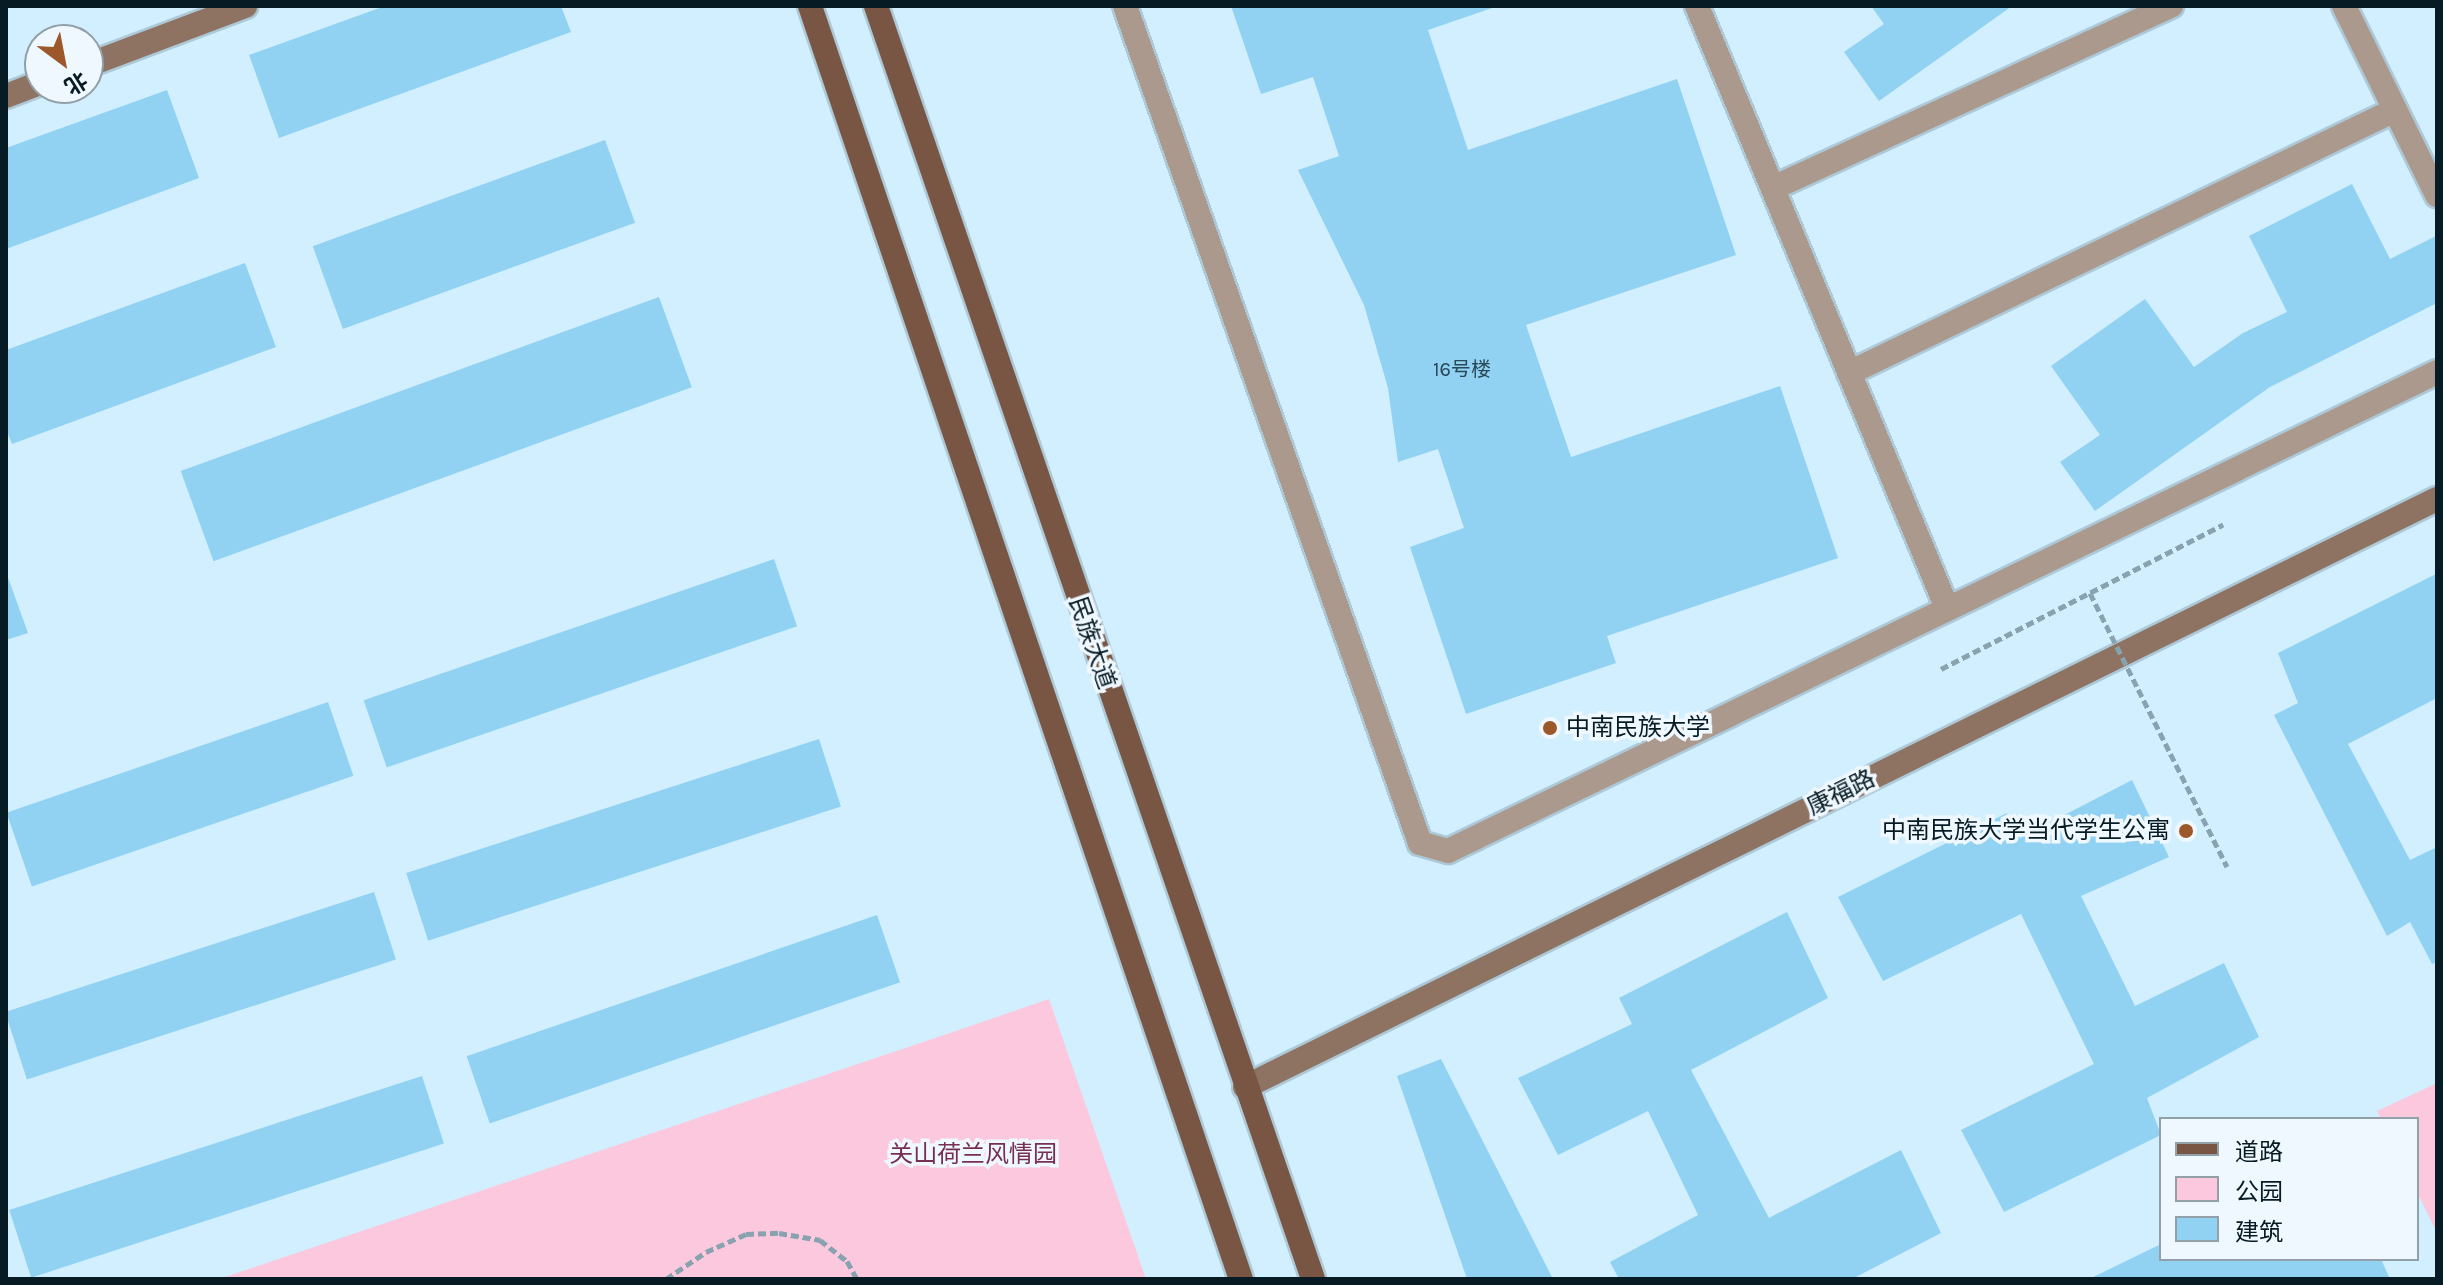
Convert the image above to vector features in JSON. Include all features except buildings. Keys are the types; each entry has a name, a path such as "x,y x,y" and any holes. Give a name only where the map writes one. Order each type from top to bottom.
{"main road":[{"path":"810,6 1241,1279"},
{"name":"民族大道","path":"876,6 1313,1279"}],"street":[{"path":"104,59 245,6"},
{"path":"1125,6 1420,843 1448,851 2437,372"},
{"path":"1697,6 1947,608"},
{"path":"1773,188 2171,6"},
{"path":"2344,6 2437,195"},
{"path":"1849,373 2395,110"},
{"name":"康福路","path":"1245,1087 2437,499"}],"path":[{"path":"1941,669 2223,525"},
{"path":"2090,593 2227,867"},
{"path":"666,1279 706,1252 746,1234 779,1233 820,1240 847,1261 857,1279"}],"green space":[{"name":"关山荷兰风情园","path":"1049,999 1146,1279 219,1279 947,1034"},
{"path":"2437,1083 2437,1233 2419,1196 2419,1117 2380,1117 2377,1111"}],"place":[{"name":"中南民族大学","path":"1550,728"},
{"name":"中南民族大学当代学生公寓","path":"2186,831"}]}
